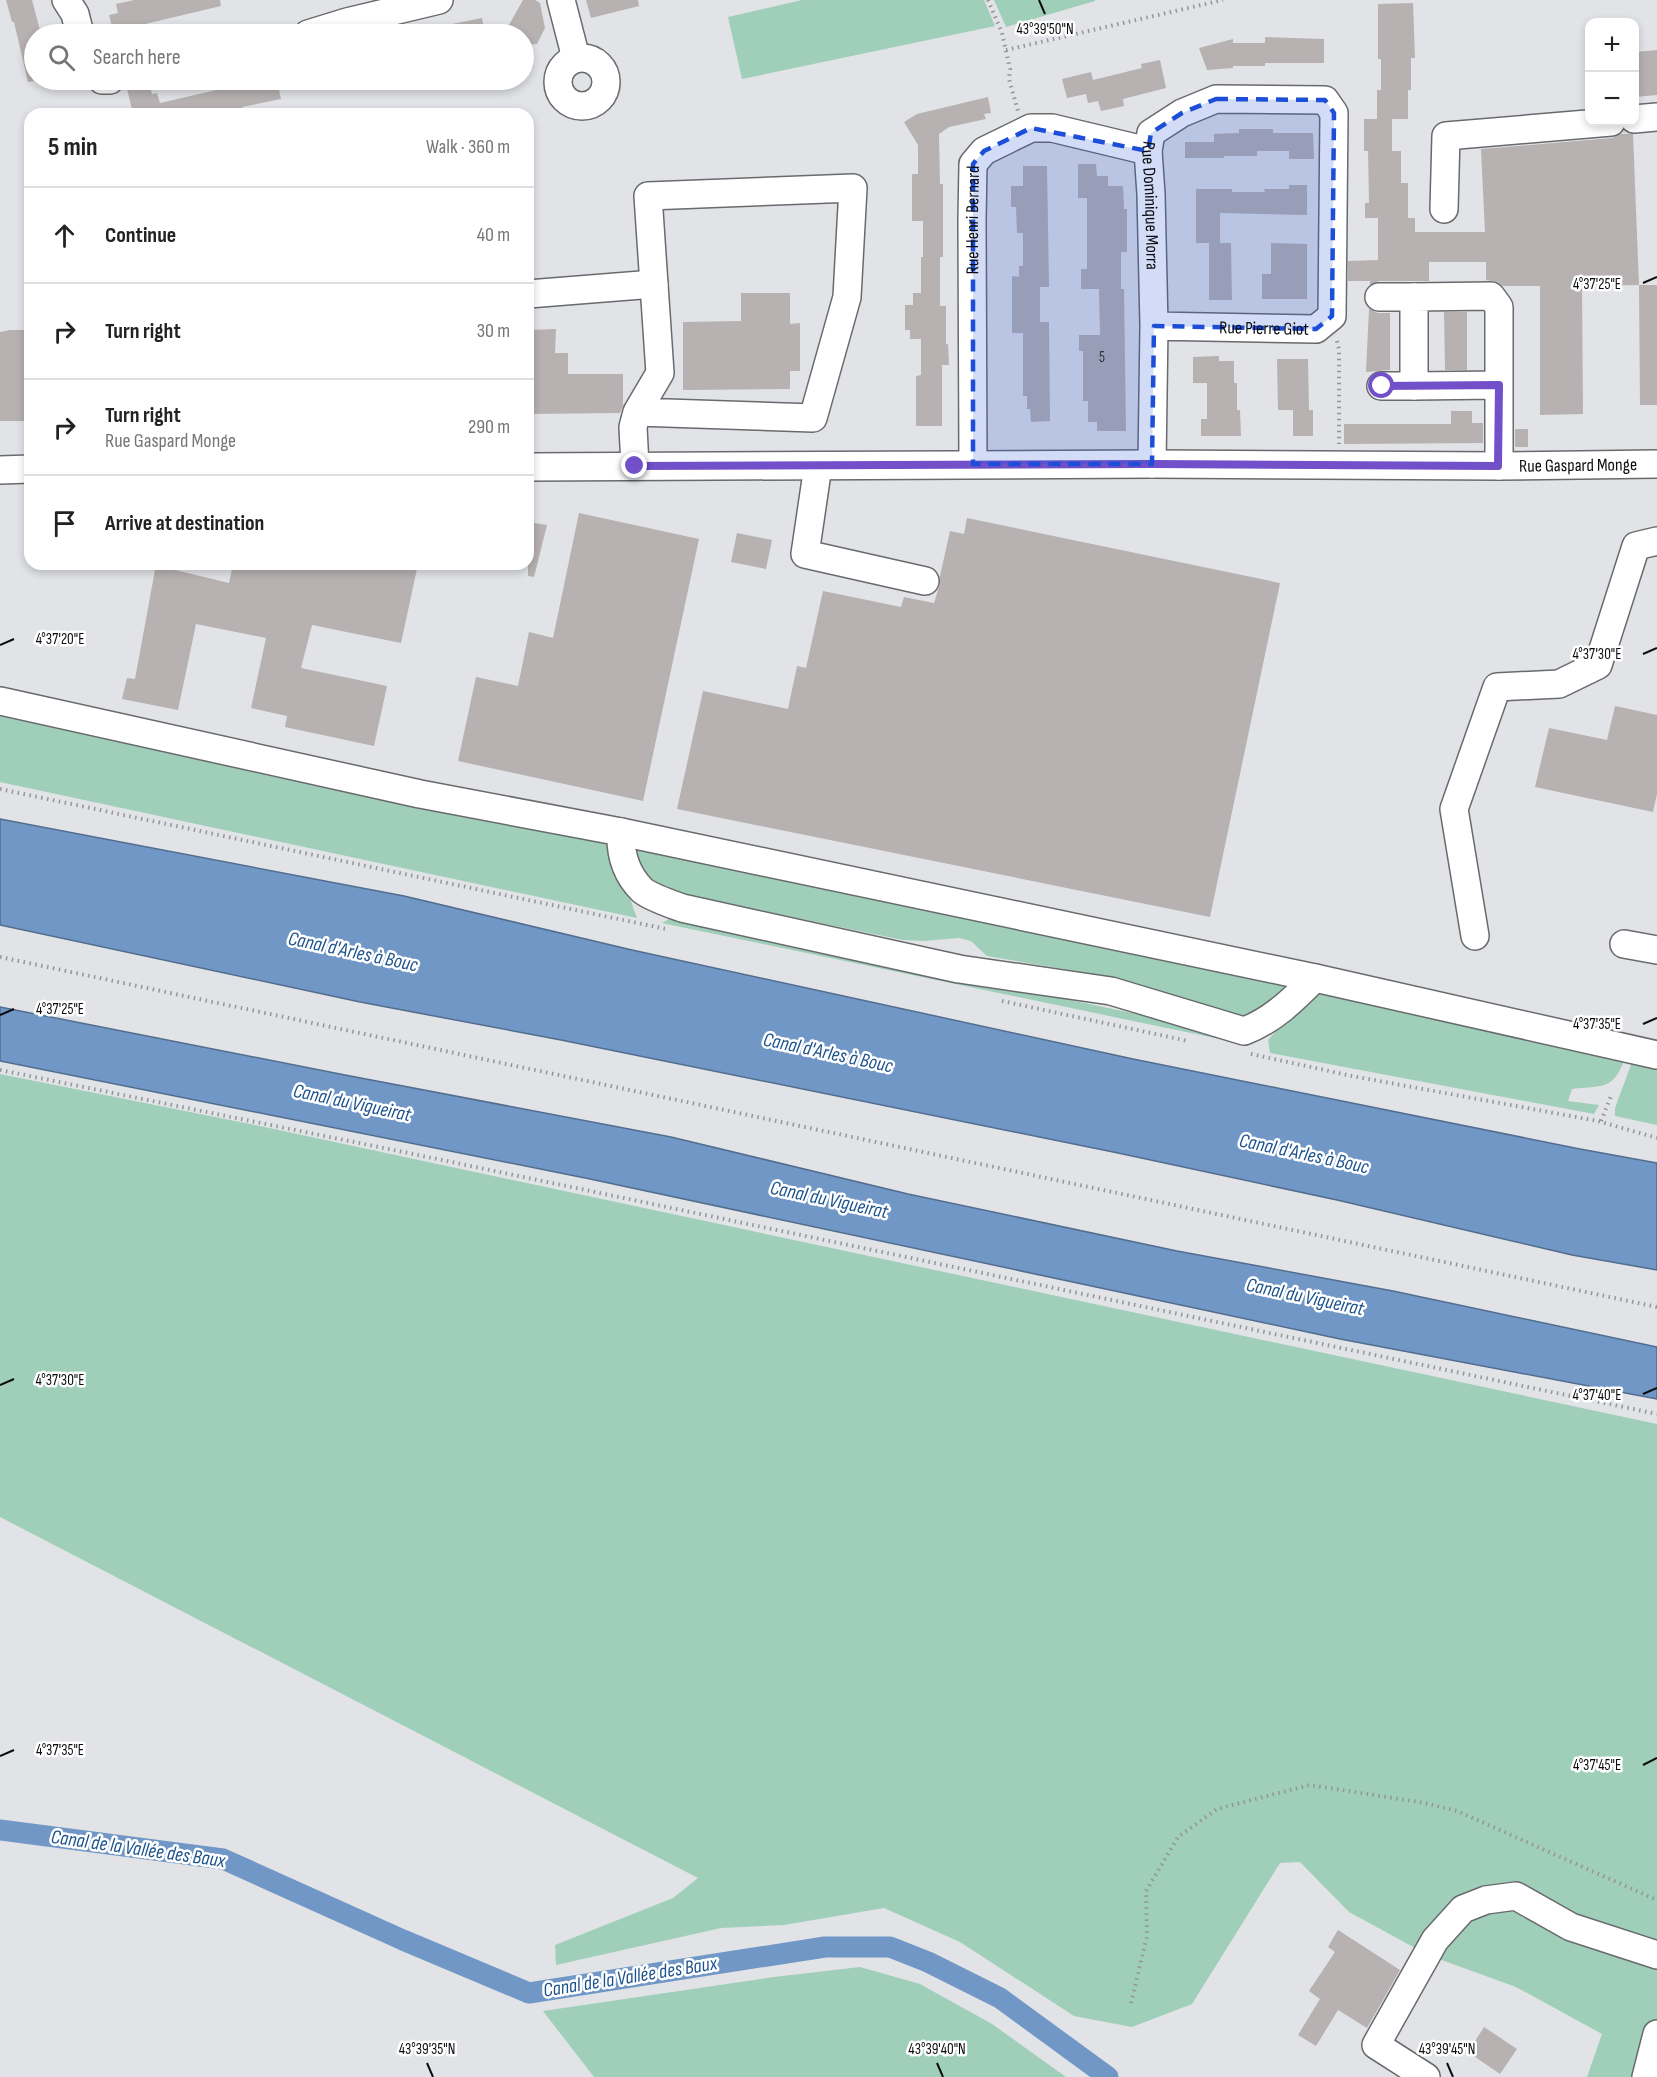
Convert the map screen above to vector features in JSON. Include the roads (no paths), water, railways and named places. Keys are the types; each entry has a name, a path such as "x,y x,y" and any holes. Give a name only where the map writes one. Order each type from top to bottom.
{"street":[{"path":"66,0 75,14 78,24"},
{"path":"340,24 437,0"},
{"path":"561,0 576,58"},
{"name":"Rue Dominique Morra","path":"1154,326 1148,151 1151,133 1182,112 1216,99 1326,100 1330,107"},
{"name":"Rue Pierre Giot","path":"1154,326 1316,329 1332,316 1334,113 1330,107"},
{"path":"1639,119 1657,117"},
{"path":"1444,209 1446,136 1585,124"},
{"name":"Rue Henri Bernard","path":"973,464 973,164 984,151 1031,128 1052,128 1148,151"},
{"path":"635,466 633,428 637,412 660,374 648,196 853,188 847,297 813,418 637,412"},
{"path":"534,294 654,284"},
{"path":"1379,297 1491,297 1499,306 1498,466"},
{"path":"1414,297 1414,386"},
{"path":"1152,464 1154,326"},
{"path":"1382,386 1499,385"},
{"name":"Rue Gaspard Monge","path":"534,467 1657,464"},
{"path":"818,466 805,554 925,581"},
{"path":"0,470 24,469"},
{"path":"1475,936 1454,809 1497,687 1559,684 1598,665 1636,546 1657,541"},
{"path":"0,701 420,794 621,832 1315,978 1657,1055"},
{"path":"621,832 620,848 625,866 643,891 682,909 959,969 1111,991 1244,1031 1266,1020 1297,996 1315,978"},
{"path":"1624,944 1657,950"},
{"path":"1426,2077 1376,2045 1435,1940 1463,1909 1486,1900 1516,1896 1571,1927 1657,1955"},
{"path":"1646,2077 1657,2034"}],"water":[{"name":"Canal d'Arles à Bouc","path":"0,819 404,896 632,950 1133,1059 1657,1163 1657,1270 1572,1255 1337,1200 1118,1153 561,1040 360,1002 0,925"},
{"name":"Canal du Vigueirat","path":"0,1007 671,1137 908,1194 1177,1251 1393,1291 1657,1347 1657,1399 1340,1339 590,1179 0,1061"}],"waterway":[{"name":"Canal de la Vallée des Baux","path":"0,1830 223,1859 403,1940 529,1993 825,1947 890,1947 928,1962 1000,1998 1108,2077"}]}
